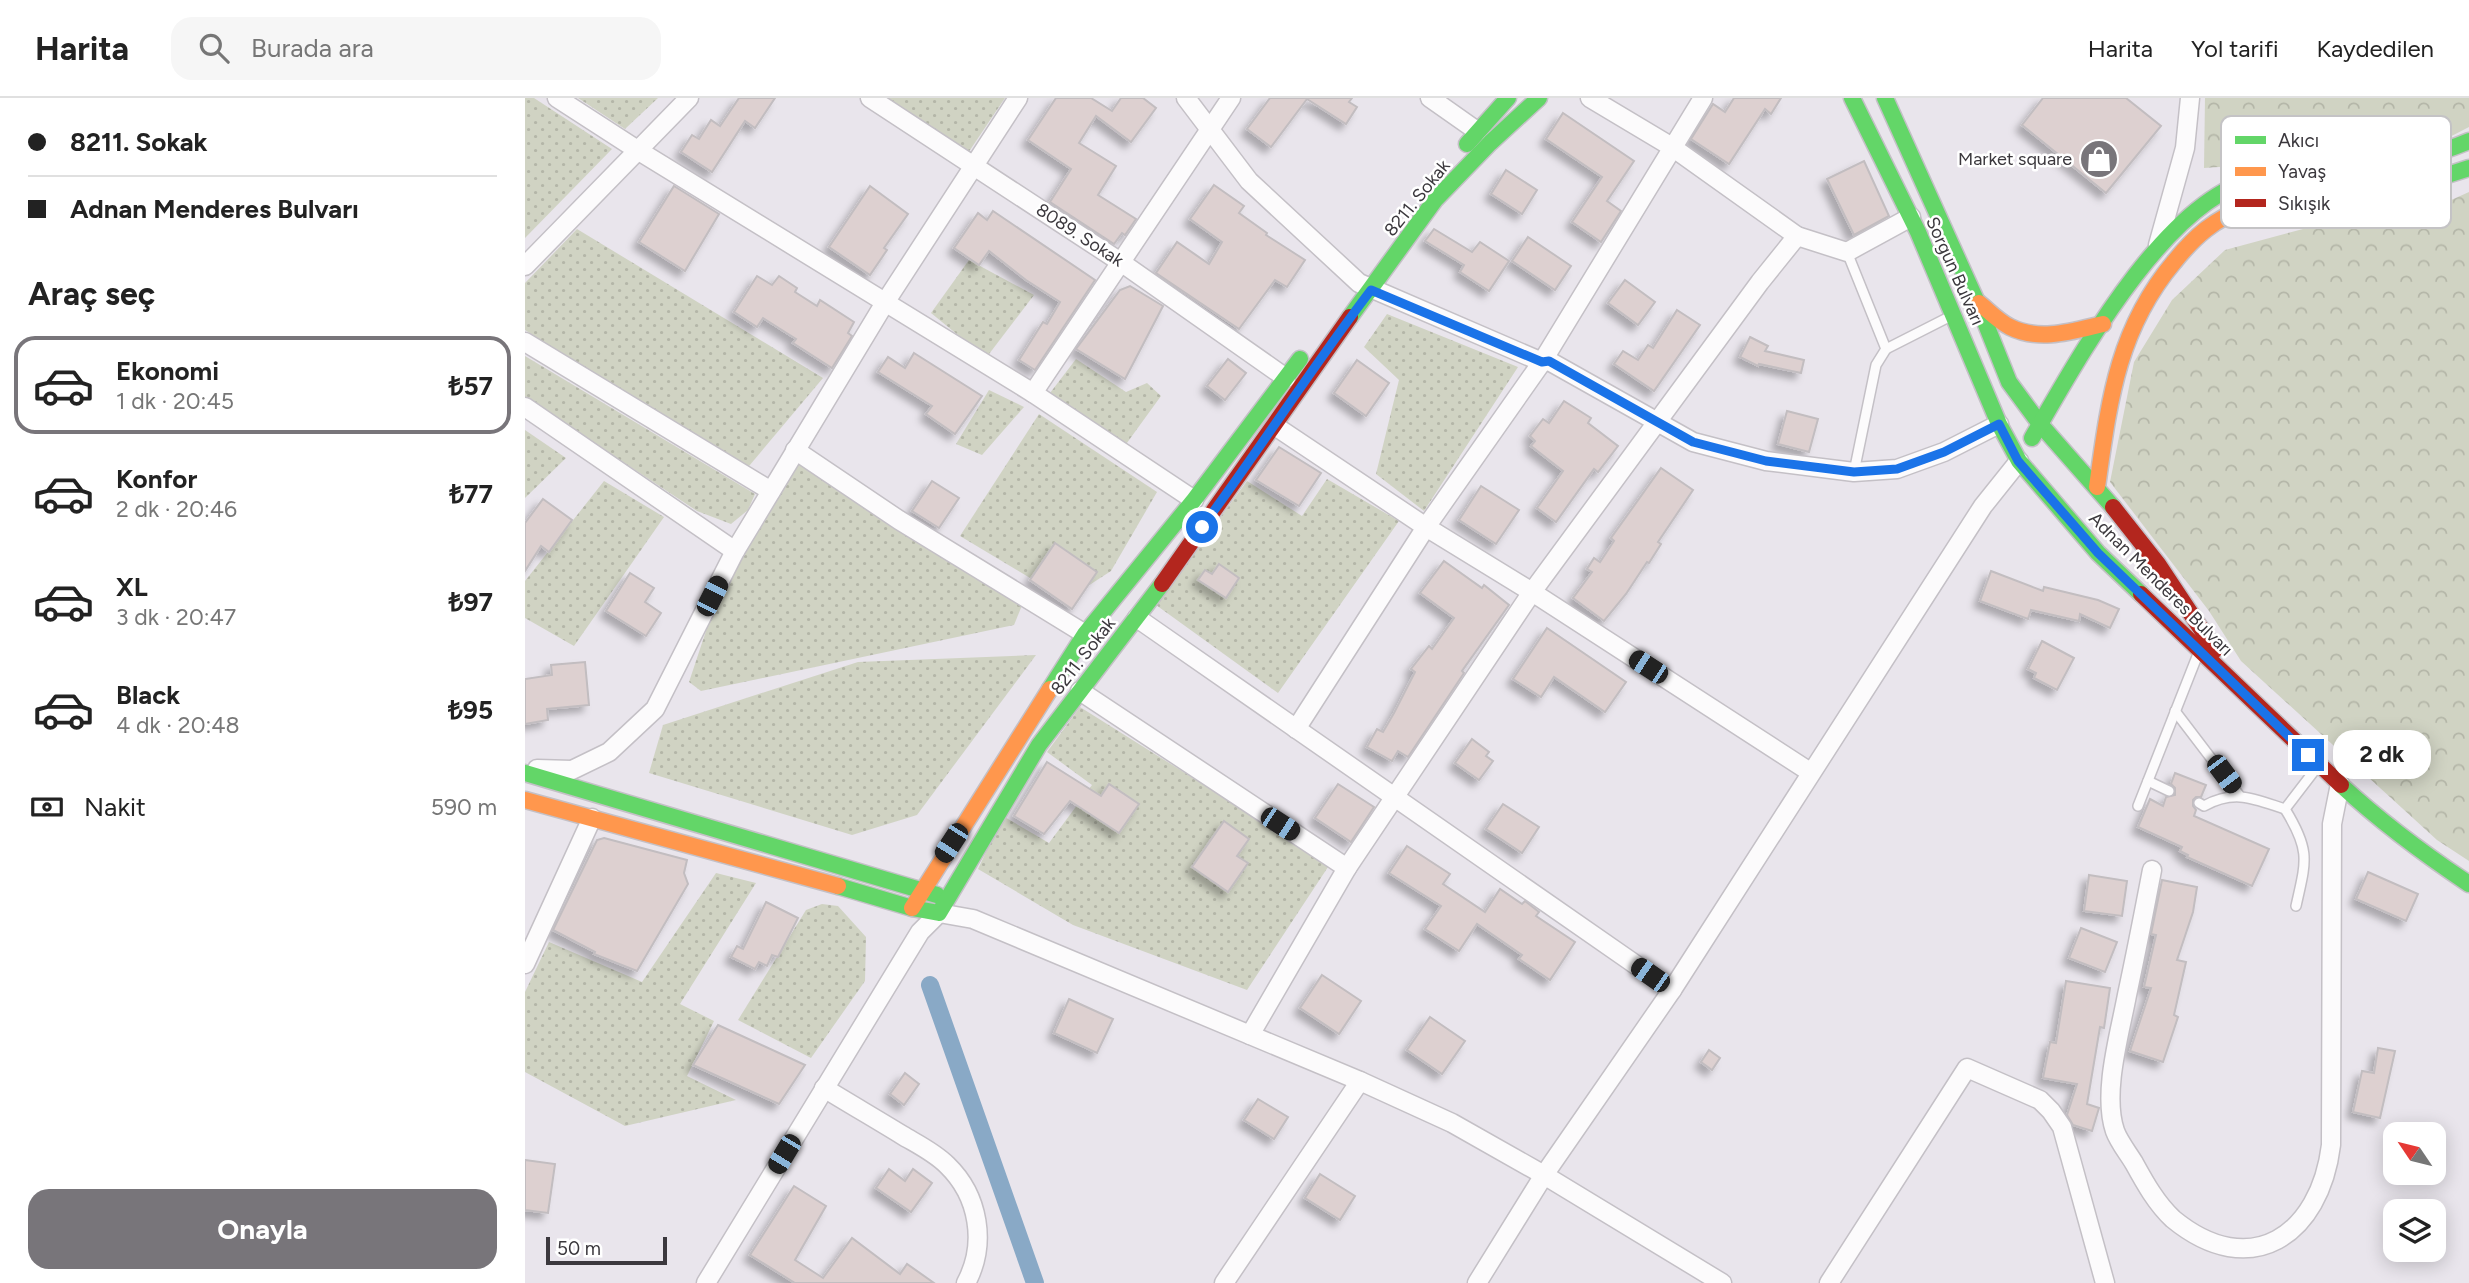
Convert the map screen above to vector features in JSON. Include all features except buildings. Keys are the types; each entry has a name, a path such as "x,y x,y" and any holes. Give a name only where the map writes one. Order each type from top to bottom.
{"main road":[{"path":"912,908 1085,634 1194,500 1286,378 1365,286 1423,194 1508,98"},
{"name":"8211. Sokak","path":"942,906 1039,745 1137,618 1275,426 1338,334 1365,286 1435,200 1490,143 1539,98"},
{"name":"Sorgun Bulvarı","path":"1853,98 1911,217 1999,424 2018,461"},
{"name":"Sorgun Bulvarı","path":"1893,101 2009,382 2040,424"},
{"path":"2451,150 2469,141"},
{"path":"2451,174 2469,168"},
{"path":"2018,461 2103,324 2157,249 2221,193"},
{"path":"2057,506 2097,487 2112,400 2130,332 2145,299 2183,251 2211,225 2221,220"},
{"path":"1977,302 2009,326 2032,335 2055,335 2103,324"},
{"name":"Adnan Menderes Bulvarı","path":"2040,424 2097,487 2158,564 2239,687"},
{"name":"Adnan Menderes Bulvarı","path":"2018,461 2098,553 2340,784 2427,856 2469,884"},
{"path":"525,771 922,890 942,906"},
{"path":"525,800 788,871 912,908 942,906"}],"street":[{"path":"557,98 1033,393 1194,500"},
{"path":"525,266 689,98"},
{"name":"8089. Sokak","path":"870,98 1122,263 1286,378"},
{"path":"525,771 572,770 609,752 655,709 735,551 795,450 886,301 1018,98"},
{"path":"1186,98 1249,181 1365,286 1542,362 1549,361 1693,442 1766,461 1854,472 1897,469 1944,452 1999,424"},
{"path":"1033,393 1231,98"},
{"path":"1430,98 1477,131"},
{"path":"1590,98 1672,147 1797,236 1846,252 1911,217"},
{"path":"1296,729 1426,527 1542,362 1703,98"},
{"path":"2157,249 2185,148 2190,98"},
{"path":"1250,1035 1347,868 1532,592 1760,282 1797,236"},
{"path":"525,342 771,491"},
{"path":"525,407 735,551"},
{"path":"1275,426 1426,527 1532,592 1810,772"},
{"path":"795,450 899,520 1085,634"},
{"path":"1477,1283 1544,1175 1672,990 1983,506 2018,461"},
{"path":"1137,618 1672,990"},
{"path":"1080,691 1347,868"},
{"path":"2153,870 2111,1075 2115,1131 2151,1194 2174,1221 2201,1240 2226,1251 2262,1251 2282,1243 2302,1223 2321,1191 2329,1160 2332,824 2340,784"},
{"path":"525,964 592,818"},
{"path":"706,1283 920,932 942,906 1360,1081 1452,1123 1544,1175 1722,1283"},
{"path":"912,908 920,932"},
{"path":"1829,1283 1967,1068 2040,1100 2057,1119 2062,1127 2105,1283"},
{"path":"1224,1283 1360,1081"},
{"path":"824,1088 935,1155 959,1178 979,1231 978,1252 966,1283"}],"lane":[{"path":"1846,252 1886,349"},
{"path":"1854,472 1876,365 1886,349 1954,314"},
{"path":"2138,806 2200,650"},
{"path":"2175,711 2239,795"},
{"path":"2285,809 2319,764"},
{"path":"2148,782 2169,791"},
{"path":"2199,803 2204,806 2217,799 2239,795 2285,809 2298,832 2306,860 2296,906"}],"green space":[{"path":"525,98 534,98 612,149 525,238"},
{"path":"578,98 658,98 625,129"},
{"path":"882,98 1005,98 968,153"},
{"path":"2205,98 2469,98 2469,127 2451,136 2451,116 2221,116 2221,167 2204,168"},
{"path":"2469,192 2469,861 2437,840 2241,661 2209,611 2110,482 2134,362 2172,300 2225,250 2307,228 2451,228 2451,200"},
{"path":"577,229 823,378 744,472 525,330 525,283"},
{"path":"969,260 1034,295 986,358 931,313"},
{"path":"1387,314 1518,367 1424,511 1376,474 1399,380 1364,347"},
{"path":"525,356 755,494 748,510 731,524 697,511 525,397"},
{"path":"1076,359 1126,392 1147,383 1161,396 1124,447 1050,393"},
{"path":"989,390 1024,407 982,455 956,444"},
{"path":"1039,414 1157,492 1111,571 1077,593 1060,596 960,536"},
{"path":"525,430 566,458 525,498"},
{"path":"792,456 1023,603 1014,625 701,691 689,682 719,592"},
{"path":"1327,479 1399,521 1278,693 1156,605 1247,481 1302,516"},
{"path":"604,481 664,517 574,646 525,618 525,581"},
{"path":"1036,655 917,815 852,835 649,773 663,725 858,662"},
{"path":"1080,707 1330,864 1247,990 1073,925 978,869 1003,816 1049,843 1092,785 1047,752"},
{"path":"716,873 756,883 680,1004 714,1021 687,1076 736,1100 625,1126 525,1072 525,992 549,942 642,982"},
{"path":"822,904 838,906 866,937 865,981 811,1058 738,1020 806,910"}],"waterway":[{"path":"930,985 1035,1283"}],"traffic: fast":[{"path":"1467,144 1508,98"},
{"path":"1350,317 1435,200 1490,143 1539,98"},
{"path":"1852,98 1918,232 1999,424 2019,461 2098,553 2141,594"},
{"path":"1885,98 1977,302 2009,382 2040,424 2113,507"},
{"path":"2451,148 2469,141"},
{"path":"2451,174 2469,168"},
{"path":"2032,438 2098,327 2126,287 2157,249 2189,217 2221,194"},
{"path":"1050,689 1085,634 1194,500 1300,359"},
{"path":"838,886 912,908 939,913 1039,745 1162,584"},
{"path":"525,773 937,895"},
{"path":"2341,785 2403,837 2469,884"}],"traffic: slow":[{"path":"2097,487 2112,396 2128,341 2140,314 2155,288 2189,244 2221,220"},
{"path":"1979,303 2006,325 2033,334 2056,334 2103,324"},
{"path":"912,908 1050,689"},
{"path":"525,800 838,886"}],"traffic: jam":[{"path":"1162,584 1350,317"},
{"path":"2113,507 2158,564 2215,650"},
{"path":"2141,594 2341,785"}],"place":[{"name":"Market square","path":"2099,159"}],"route":[{"path":"1202,527 1371,290 1542,362 1549,361 1693,442 1766,461 1854,472 1897,469 1944,452 1999,424 2018,461 2098,553 2308,755"}]}
